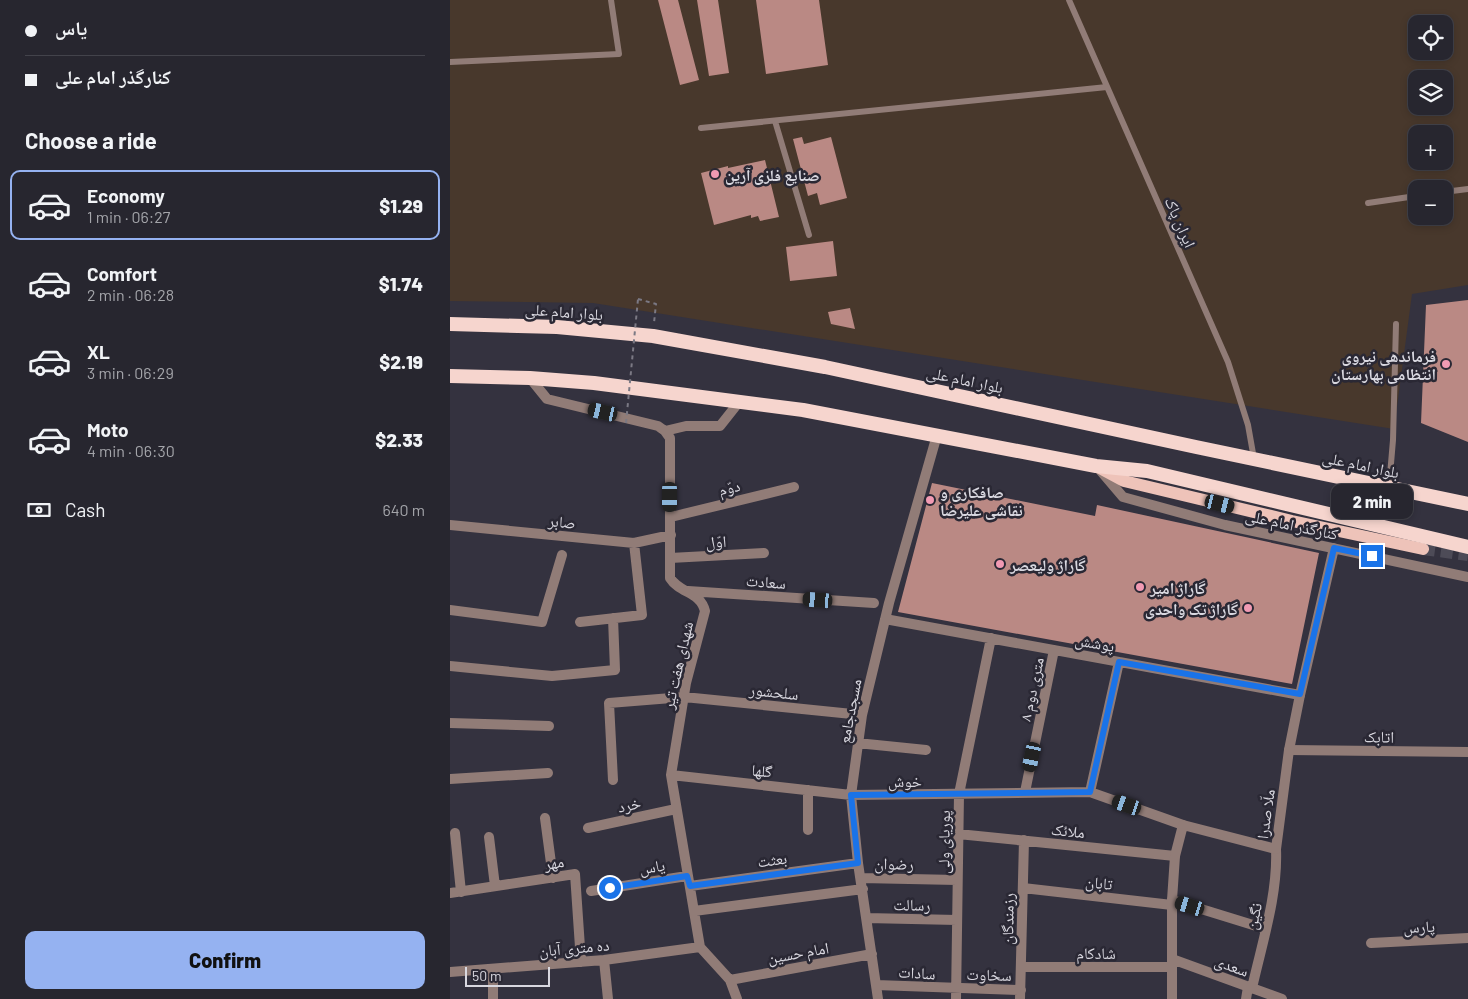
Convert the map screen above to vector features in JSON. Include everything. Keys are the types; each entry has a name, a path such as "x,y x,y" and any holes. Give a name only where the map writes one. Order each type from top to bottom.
{"highway":[{"name":"بلوار امام علی","path":"450,324 557,327 653,336 825,367 1468,504"},
{"path":"450,376 530,378 594,383 803,410 1096,466 1147,471 1468,547"}],"main road":[{"path":"1096,466 1124,481 1292,521 1423,549"},
{"path":"1430,496 1468,498"}],"street":[{"path":"530,378 547,399 658,426 665,430 686,426 720,426 739,402"},
{"name":"شهدای هفت تیر","path":"665,430 670,438 670,578 675,585 703,602 705,611 684,697 671,775 700,947"},
{"name":"مسجدجامع","path":"878,999 858,863 851,795 862,715 885,619 937,435"},
{"name":"کنارگذر امام علی","path":"1096,466 1123,497 1225,525 1468,577"},
{"name":"دوّم","path":"670,517 794,487"},
{"name":"صابر","path":"450,525 634,544 671,535"},
{"path":"580,622 642,615 634,544"},
{"name":"ملّا صدرا","path":"1090,792 1183,825 1276,849 1289,750 1334,548"},
{"name":"اوّل","path":"670,558 764,553"},
{"path":"450,610 542,622 562,555"},
{"name":"سعادت","path":"686,591 874,603"},
{"path":"450,666 552,676 616,670 612,618"},
{"name":"پوشش","path":"885,619 1300,694"},
{"name":"پوریای ولی","path":"956,994 959,794 991,638"},
{"name":"۸ متری دوم","path":"1025,792 1054,650"},
{"path":"1090,792 1119,662"},
{"name":"سلحشور","path":"613,780 609,703 684,697 862,715"},
{"path":"450,722 549,726"},
{"path":"857,743 926,750"},
{"name":"اتابک","path":"1289,750 1468,752"},
{"path":"450,779 548,773"},
{"name":"گلها","path":"671,775 851,795"},
{"path":"808,790 808,830"},
{"name":"خوش","path":"851,795 1090,792"},
{"name":"خرد","path":"588,828 676,809"},
{"path":"545,818 553,878"},
{"path":"1172,999 1172,902 1175,856 1183,825"},
{"path":"454,833 462,892"},
{"name":"ملائک","path":"958,834 1175,856"},
{"path":"489,837 495,886"},
{"name":"رزمندگان","path":"1021,995 1024,840"},
{"name":"نگین","path":"1246,999 1266,929 1277,864 1276,849"},
{"name":"بعثت","path":"688,881 858,863"},
{"name":"مهر","path":"450,894 575,874 581,962"},
{"name":"رضوان","path":"861,878 958,880"},
{"name":"یاس","path":"591,891 688,881"},
{"name":"تابان","path":"1023,888 1172,902 1266,929"},
{"path":"694,911 862,889"},
{"name":"رسالت","path":"866,918 957,920"},
{"name":"پارس","path":"1371,943 1468,938"},
{"path":"700,947 730,980 737,999"},
{"name":"ده متری آبان","path":"450,972 604,960 700,947"},
{"name":"امام حسین","path":"730,980 872,954"},
{"path":"604,960 608,999"},
{"name":"شادکام","path":"1021,967 1172,963"},
{"name":"سعدی","path":"1172,963 1282,999"},
{"path":"493,969 493,999"},
{"name":"سادات","path":"876,985 956,994"},
{"name":"سخاوت","path":"956,994 1021,995"}],"lane":[{"path":"450,62 619,54 611,0"},
{"name":"ایران پاک","path":"1069,0 1228,362 1248,425 1254,459"},
{"path":"701,128 1107,87"},
{"path":"775,121 809,235"},
{"path":"1453,191 1468,189"},
{"path":"1368,203 1408,197"},
{"path":"1389,487 1393,440 1396,324"}],"path":[{"path":"626,422 638,299 656,304 653,336"}],"shaded area":[{"path":"450,0 1468,0 1468,285 1412,294 1394,429 593,303 450,301"}],"building":[{"path":"658,0 678,0 699,80 680,85"},
{"path":"697,0 718,0 729,73 709,76"},
{"path":"756,0 819,0 828,65 766,74"},
{"path":"802,137 804,144 831,137 847,198 820,205 817,193 808,196 793,139"},
{"path":"765,160 779,217 760,221 758,216 751,218 751,215 714,225 701,173"},
{"path":"833,241 837,276 790,281 786,247"},
{"name":"فرماندهی نیروی انتظامی بهارستان","path":"1468,300 1468,442 1421,423 1426,305"},
{"path":"850,308 855,329 831,324 828,312"},
{"path":"932,483 1095,516 1097,505 1319,553 1292,684 898,612"}],"tunnel":[{"path":"1423,549 1468,555"}],"place":[{"name":"صنایع فلزی آرین","path":"715,174"},
{"name":"فرماندهی نیروی انتظامی بهارستان","path":"1446,364"},
{"name":"صافکاری و نقاشی عليرضا","path":"930,500"},
{"name":"گاراژ ولیعصر","path":"1000,564"},
{"name":"گاراژ امیر","path":"1140,587"},
{"name":"گاراژ تک واحدی","path":"1248,608"}],"route":[{"path":"610,888 687,876 690,886 858,863 851,795 1090,792 1119,662 1300,694 1334,548 1372,556"}]}
